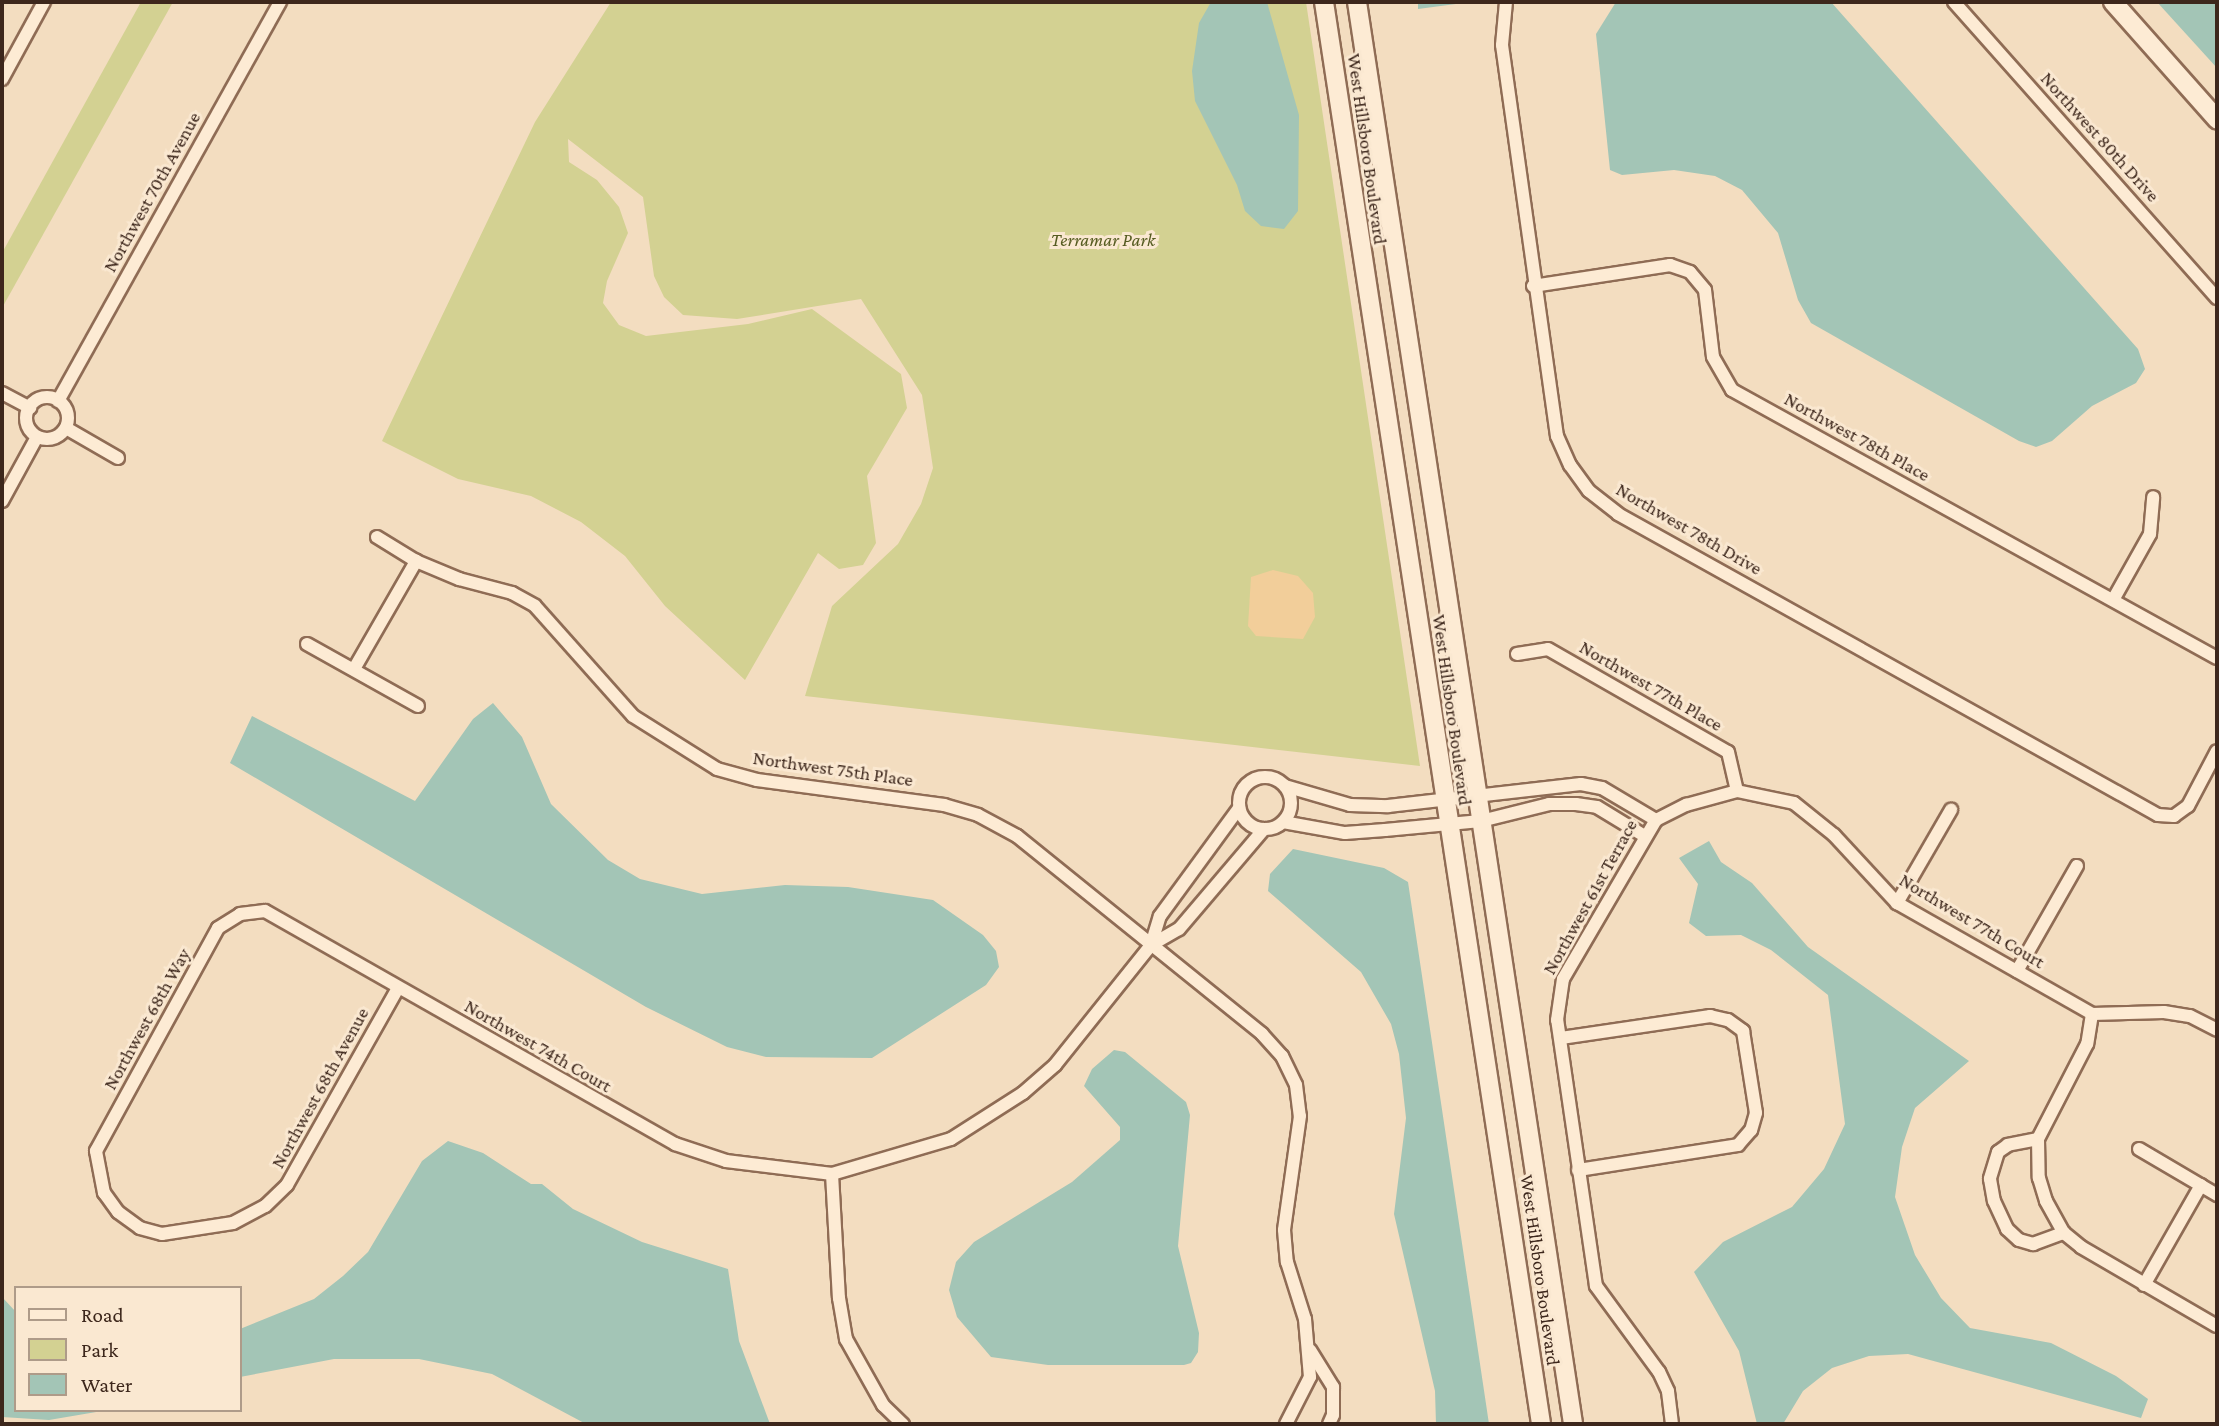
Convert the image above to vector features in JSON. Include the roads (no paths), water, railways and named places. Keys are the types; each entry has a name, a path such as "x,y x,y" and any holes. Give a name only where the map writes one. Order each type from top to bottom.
{"street":[{"path":"2,79 44,2"},
{"name":"Northwest 70th Avenue","path":"58,401 280,2"},
{"name":"West Hillsboro Boulevard","path":"1324,2 1541,1424"},
{"name":"West Hillsboro Boulevard","path":"1357,2 1573,1424"},
{"name":"Northwest 78th Drive","path":"1506,2 1502,45 1533,286 1557,436 1570,466 1589,491 1618,514 2158,815 2174,816 2188,806 2217,751"},
{"name":"Northwest 80th Drive","path":"1954,2 2217,298"},
{"path":"2113,2 2217,119"},
{"name":"Northwest 78th Place","path":"1533,286 1670,265 1690,272 1705,290 1713,357 1719,375 1732,390 2217,658"},
{"path":"2,393 30,408"},
{"path":"43,398 58,401 67,413 66,428 57,437 37,437 27,424 30,408 43,398"},
{"path":"66,428 118,458"},
{"path":"2,501 37,437"},
{"path":"2113,600 2150,534 2153,497"},
{"name":"Northwest 75th Place","path":"377,537 416,561 459,579 512,593 535,606 633,716 717,769 757,780 908,798 978,815 1017,836 1262,1034 1282,1056 1296,1085 1300,1116 1284,1230 1287,1262 1310,1350"},
{"path":"354,669 416,561"},
{"path":"307,644 418,706"},
{"name":"Northwest 77th Place","path":"1517,654 1548,649 1727,752 1737,791"},
{"path":"903,1424 883,1405 846,1339 839,1298 832,1174 912,1154 988,1119 1055,1065 1151,945 1160,916 1239,808 1241,791 1253,779 1270,777 1286,786 1350,804 1388,806 1444,797 1581,784 1602,788 1656,820"},
{"path":"1283,822 1291,808 1286,786"},
{"name":"Northwest 61st Terrace","path":"1672,1424 1668,1391 1658,1371 1596,1286 1578,1170 1557,998 1563,979 1643,835 1656,820 1686,805 1737,791"},
{"name":"Northwest 77th Court","path":"1737,791 1794,803 1814,816 1897,903 2092,1014"},
{"path":"1151,945 1179,929 1264,829 1283,822 1345,832 1481,821 1549,804 1576,804 1597,807 1643,835"},
{"path":"1239,808 1248,823 1264,829"},
{"path":"1897,903 1951,810"},
{"path":"1201,862 1220,878"},
{"path":"2017,971 2077,866"},
{"name":"Northwest 74th Court","path":"240,914 265,911 675,1144 726,1161 832,1174"},
{"name":"Northwest 68th Way","path":"96,1151 219,928 240,914"},
{"name":"Northwest 68th Avenue","path":"96,1151 104,1193 118,1212 140,1228 162,1234 233,1223 265,1206 287,1185 398,988"},
{"path":"2217,1030 2190,1016 2164,1012 2092,1014 2087,1044 2038,1139 2039,1178 2064,1233 2217,1326"},
{"path":"1561,1038 1710,1016 1728,1020 1743,1031 1756,1113 1751,1130 1738,1145 1578,1170"},
{"path":"2038,1139 2008,1145 1998,1152 1990,1179 1994,1201 2007,1228 2019,1240 2033,1244 2064,1233"},
{"path":"2139,1149 2217,1195"},
{"path":"2144,1284 2201,1185"},
{"path":"1286,1424 1310,1377 1310,1350"},
{"path":"1310,1350 1333,1387 1334,1415 1329,1424"}],"water":[{"path":"1211,2 1267,2 1299,115 1298,211 1284,229 1261,226 1245,211 1237,185 1195,101 1192,71 1199,23"},
{"path":"1418,2 1471,2 1418,9"},
{"path":"1616,2 1831,2 2138,349 2145,369 2136,383 2092,406 2052,441 2036,447 2019,441 1811,323 1798,300 1778,233 1742,190 1715,176 1674,170 1622,175 1610,170 1596,34"},
{"path":"2157,2 2217,2 2217,68"},
{"path":"493,703 522,737 551,804 608,860 640,879 702,894 785,885 848,887 933,900 983,935 996,951 999,967 986,985 872,1058 766,1057 727,1047 646,1007 230,763 252,716 415,801 473,719"},
{"path":"1709,841 1721,862 1752,883 1808,947 1969,1061 1915,1108 1902,1147 1895,1197 1915,1255 1941,1298 1970,1328 2051,1343 2116,1376 2148,1399 2141,1418 1908,1354 1869,1356 1832,1368 1803,1391 1783,1424 1757,1424 1739,1351 1694,1272 1723,1242 1792,1207 1824,1169 1845,1124 1828,995 1771,950 1741,935 1706,936 1689,923 1698,884 1679,858"},
{"path":"1293,849 1384,868 1408,882 1489,1424 1436,1424 1435,1391 1394,1214 1406,1118 1399,1054 1391,1024 1361,972 1268,891 1270,874"},
{"path":"1114,1050 1125,1052 1186,1102 1190,1115 1178,1246 1199,1333 1198,1352 1191,1363 1184,1365 1048,1365 991,1357 957,1317 949,1290 956,1262 974,1242 1072,1182 1120,1140 1120,1127 1084,1086 1092,1069"},
{"path":"448,1141 483,1153 531,1184 542,1184 573,1209 642,1242 728,1269 739,1341 770,1424 586,1424 492,1374 419,1359 334,1359 242,1377 242,1328 314,1299 343,1276 368,1252 422,1161"},
{"path":"2,1297 14,1310 14,1412 96,1412 49,1420 2,1417"}],"park label":[{"name":"Terramar Park","path":"1103,240"}]}
